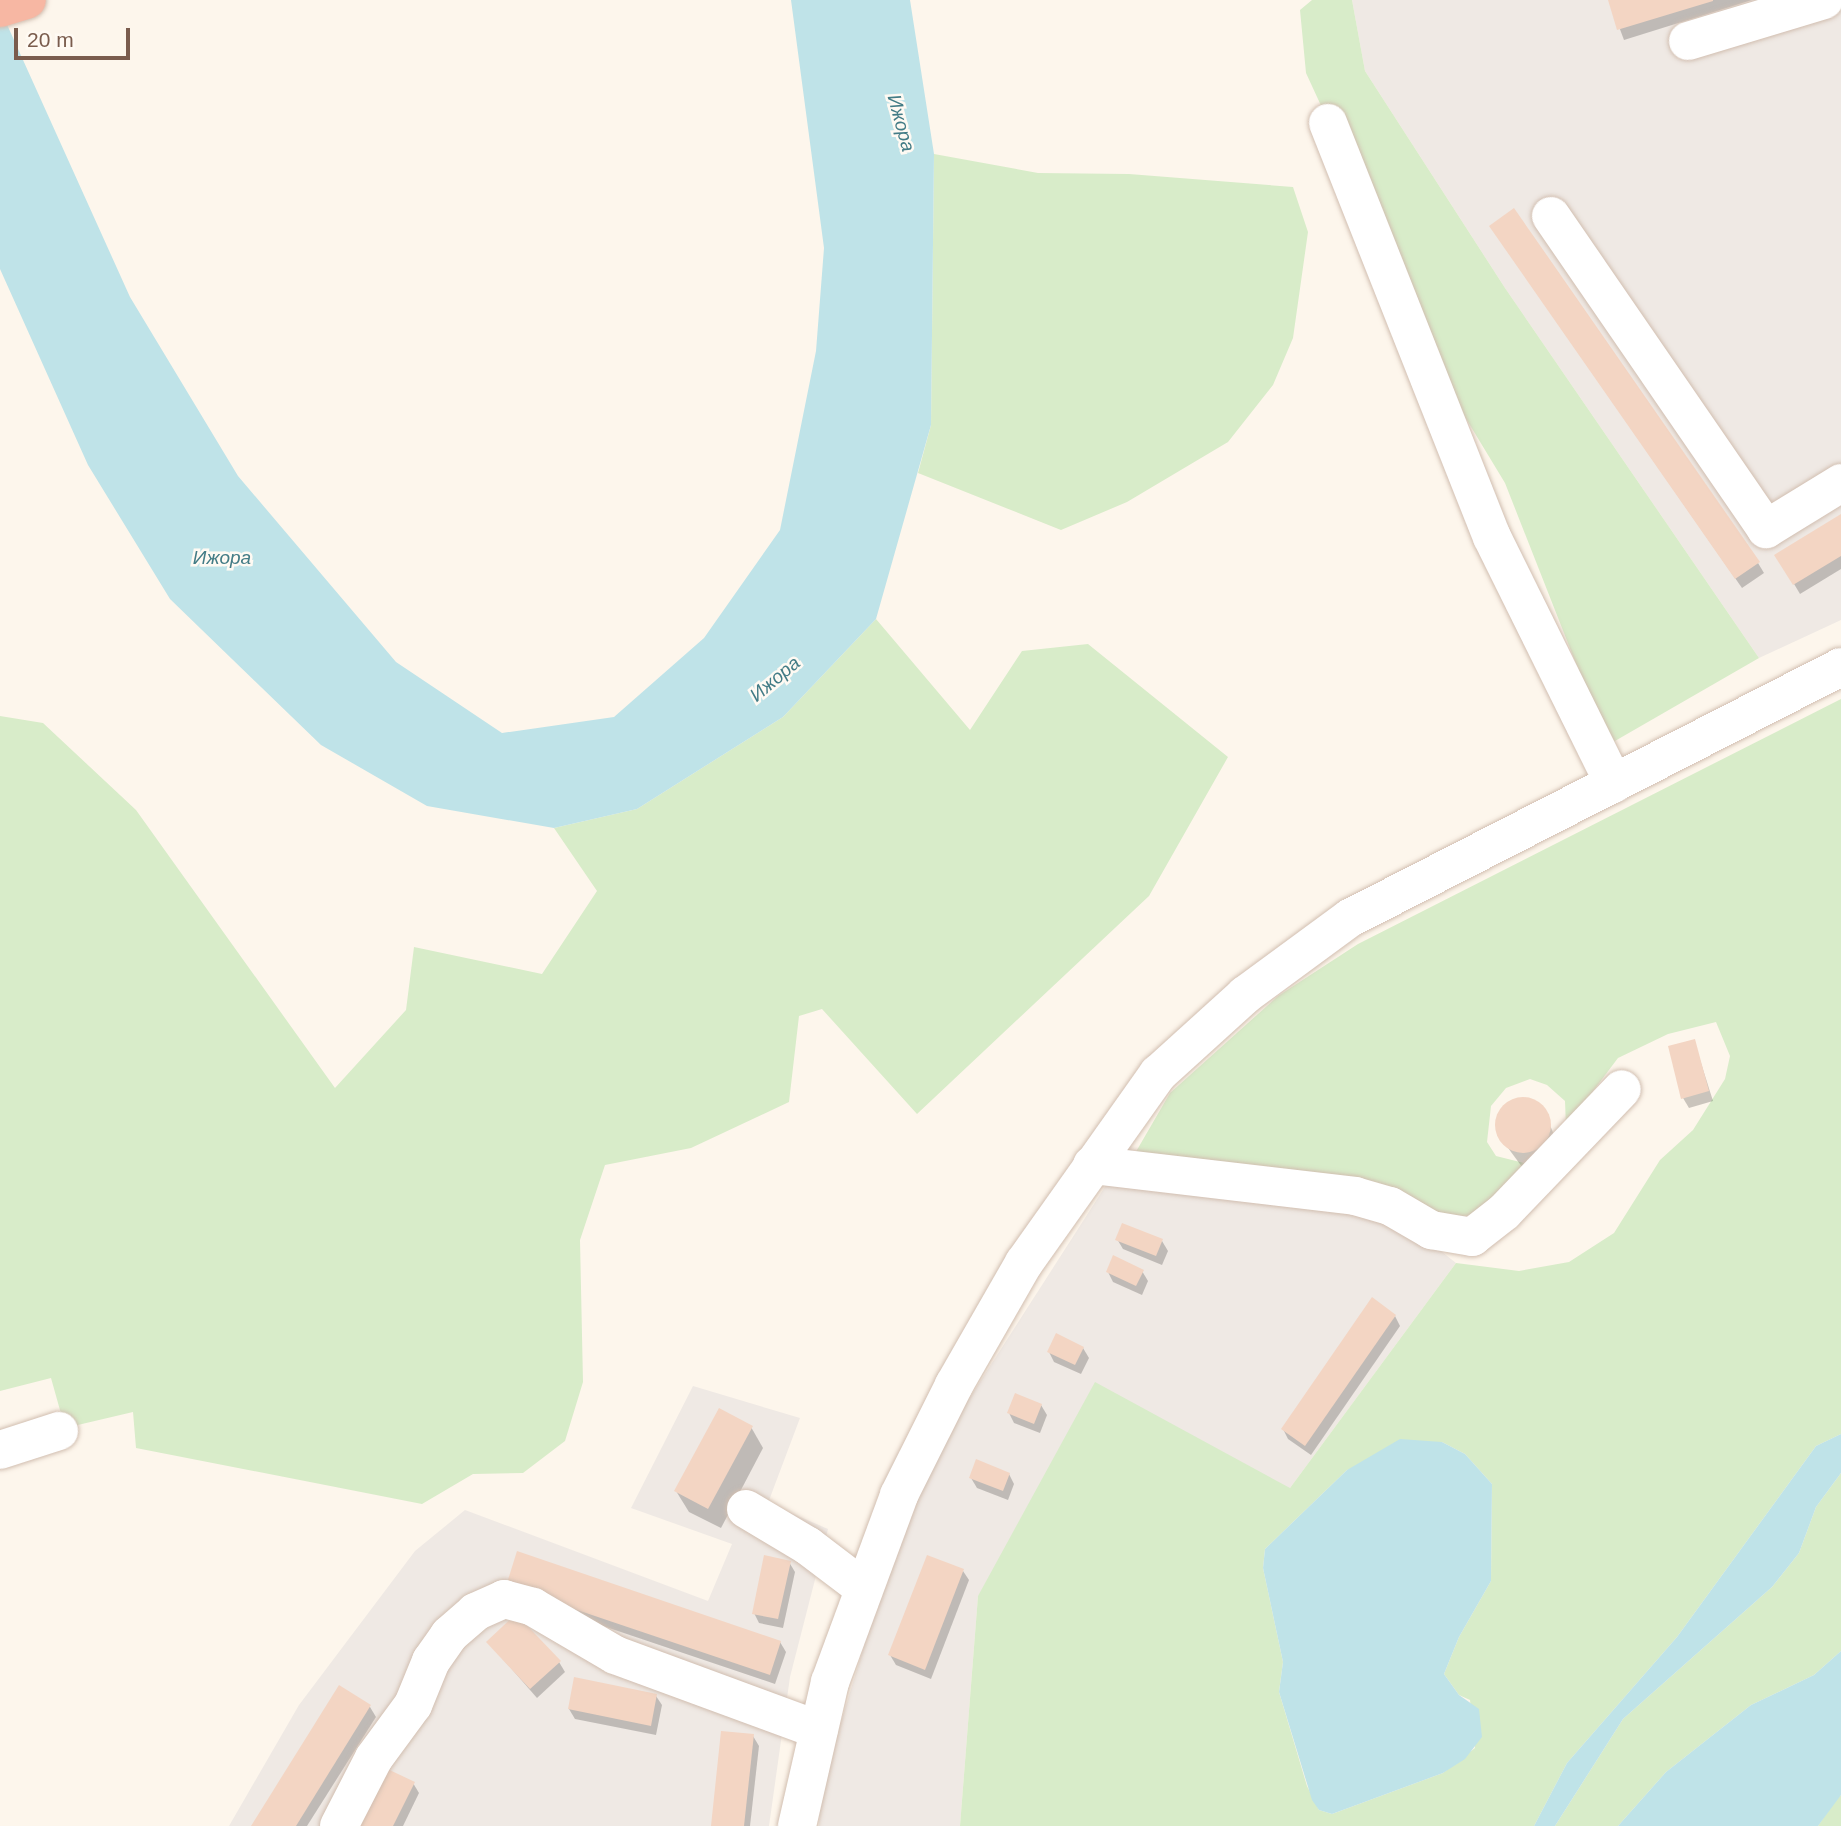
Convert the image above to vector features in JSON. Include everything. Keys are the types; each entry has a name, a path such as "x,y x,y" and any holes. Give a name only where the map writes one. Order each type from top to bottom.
{"highway":[{"path":"0,8 27,0"}],"street":[{"path":"1688,41 1824,0"},
{"path":"1328,124 1492,537 1614,784"},
{"path":"1551,216 1766,529 1841,483"},
{"path":"797,1826 819,1730 862,1587 899,1495 954,1385 1024,1263 1158,1074 1245,995 1350,918 1841,667"},
{"path":"1092,1165 1354,1196 1390,1206 1431,1230 1472,1237 1504,1212 1622,1089"},
{"path":"0,1450 59,1432"},
{"path":"746,1508 808,1546 862,1587"},
{"path":"339,1826 373,1758 413,1706 432,1661 449,1635 475,1612 504,1599 533,1607 615,1655 819,1730"}],"shaded area":[{"path":"1352,0 1841,0 1841,620 1759,658 1505,288 1365,71"},
{"path":"1110,1179 1292,1195 1422,1236 1456,1263 1290,1488 978,1596 960,1826 819,1826 820,1791 894,1548 958,1416"},
{"path":"693,1386 800,1418 768,1503 828,1529 790,1677 769,1826 229,1826 299,1705 415,1551 465,1510 708,1601 732,1544 631,1508"}],"green space":[{"path":"1312,0 1352,0 1365,71 1505,288 1759,658 1608,745 1505,483 1462,412 1306,73 1300,10"},
{"path":"934,154 1038,173 1129,174 1293,187 1308,232 1293,338 1273,385 1228,442 1127,502 1061,530 918,473 931,425"},
{"path":"876,619 970,730 1022,651 1088,644 1228,757 1149,896 917,1114 822,1009 799,1016 789,1102 691,1148 605,1165 580,1240 583,1382 565,1441 523,1473 473,1474 422,1504 136,1448 133,1412 65,1428 51,1378 0,1391 0,716 43,723 136,810 335,1088 406,1010 414,947 542,974 597,891 554,828 637,809 783,717"},
{"path":"1841,699 1841,1434 1816,1446 1677,1637 1567,1763 1534,1826 960,1826 978,1596 1095,1382 1290,1488 1456,1263 1519,1271 1569,1262 1614,1233 1660,1160 1693,1130 1725,1079 1730,1056 1716,1022 1668,1034 1618,1058 1566,1127 1565,1101 1547,1085 1530,1079 1506,1088 1491,1106 1487,1142 1496,1156 1532,1165 1473,1215 1432,1219 1130,1162 1170,1093 1278,996 1358,944","holes":["1442,1442 1465,1454 1492,1484 1491,1581 1459,1637 1444,1674 1459,1695 1470,1700 1475,1748 1443,1773 1332,1814 1319,1810 1307,1786 1279,1692 1283,1662 1263,1568 1265,1549 1347,1470"]},
{"path":"1841,1473 1841,1651 1814,1675 1751,1705 1666,1772 1618,1826 1555,1826 1623,1719 1772,1587 1799,1553 1816,1507"},
{"path":"1841,1795 1841,1826 1818,1826 1837,1798"}],"water":[{"name":"Ижора","path":"791,0 910,0 934,154 931,425 876,619 783,717 637,809 554,828 427,806 321,745 170,599 88,465 0,269 0,9 130,297 238,476 396,662 502,733 614,717 704,638 780,530 816,351 824,248"},
{"path":"1841,1434 1841,1473 1816,1507 1799,1553 1772,1587 1623,1719 1555,1826 1534,1826 1567,1763 1677,1637 1816,1446"},
{"path":"1400,1439 1442,1442 1465,1454 1492,1484 1491,1581 1459,1637 1444,1674 1459,1695 1479,1709 1482,1737 1465,1759 1443,1773 1332,1814 1319,1810 1312,1800 1279,1692 1283,1662 1263,1568 1265,1549 1347,1470"},
{"path":"1841,1651 1841,1795 1818,1826 1618,1826 1666,1772 1751,1705 1814,1675"}],"building":[{"path":"1608,0 1713,0 1713,1 1617,30"},
{"path":"1514,208 1760,562 1735,579 1489,226"},
{"path":"1841,514 1841,556 1793,585 1774,555"},
{"path":"1695,1039 1709,1091 1681,1099 1668,1046"},
{"path":"1523,1097 1534,1099 1543,1105 1549,1114 1549,1136 1543,1145 1534,1151 1523,1153 1512,1151 1503,1145 1497,1136 1495,1125 1497,1114 1503,1105 1512,1099"},
{"path":"1122,1223 1163,1239 1156,1256 1115,1240"},
{"path":"1113,1255 1144,1270 1136,1286 1106,1272"},
{"path":"1372,1297 1396,1315 1305,1446 1281,1429"},
{"path":"1056,1333 1084,1347 1075,1365 1047,1352"},
{"path":"1015,1393 1042,1404 1034,1424 1007,1413"},
{"path":"719,1408 753,1426 708,1509 674,1491"},
{"path":"976,1459 1010,1473 1003,1491 969,1478"},
{"path":"517,1551 781,1641 770,1675 506,1586"},
{"path":"764,1555 791,1561 778,1619 752,1614"},
{"path":"927,1555 964,1569 925,1670 888,1655"},
{"path":"516,1614 561,1661 530,1689 486,1642"},
{"path":"574,1677 657,1694 651,1726 568,1709"},
{"path":"339,1685 371,1705 296,1826 251,1826"},
{"path":"721,1731 754,1734 744,1826 711,1826"},
{"path":"379,1765 415,1782 393,1826 349,1826"}]}
